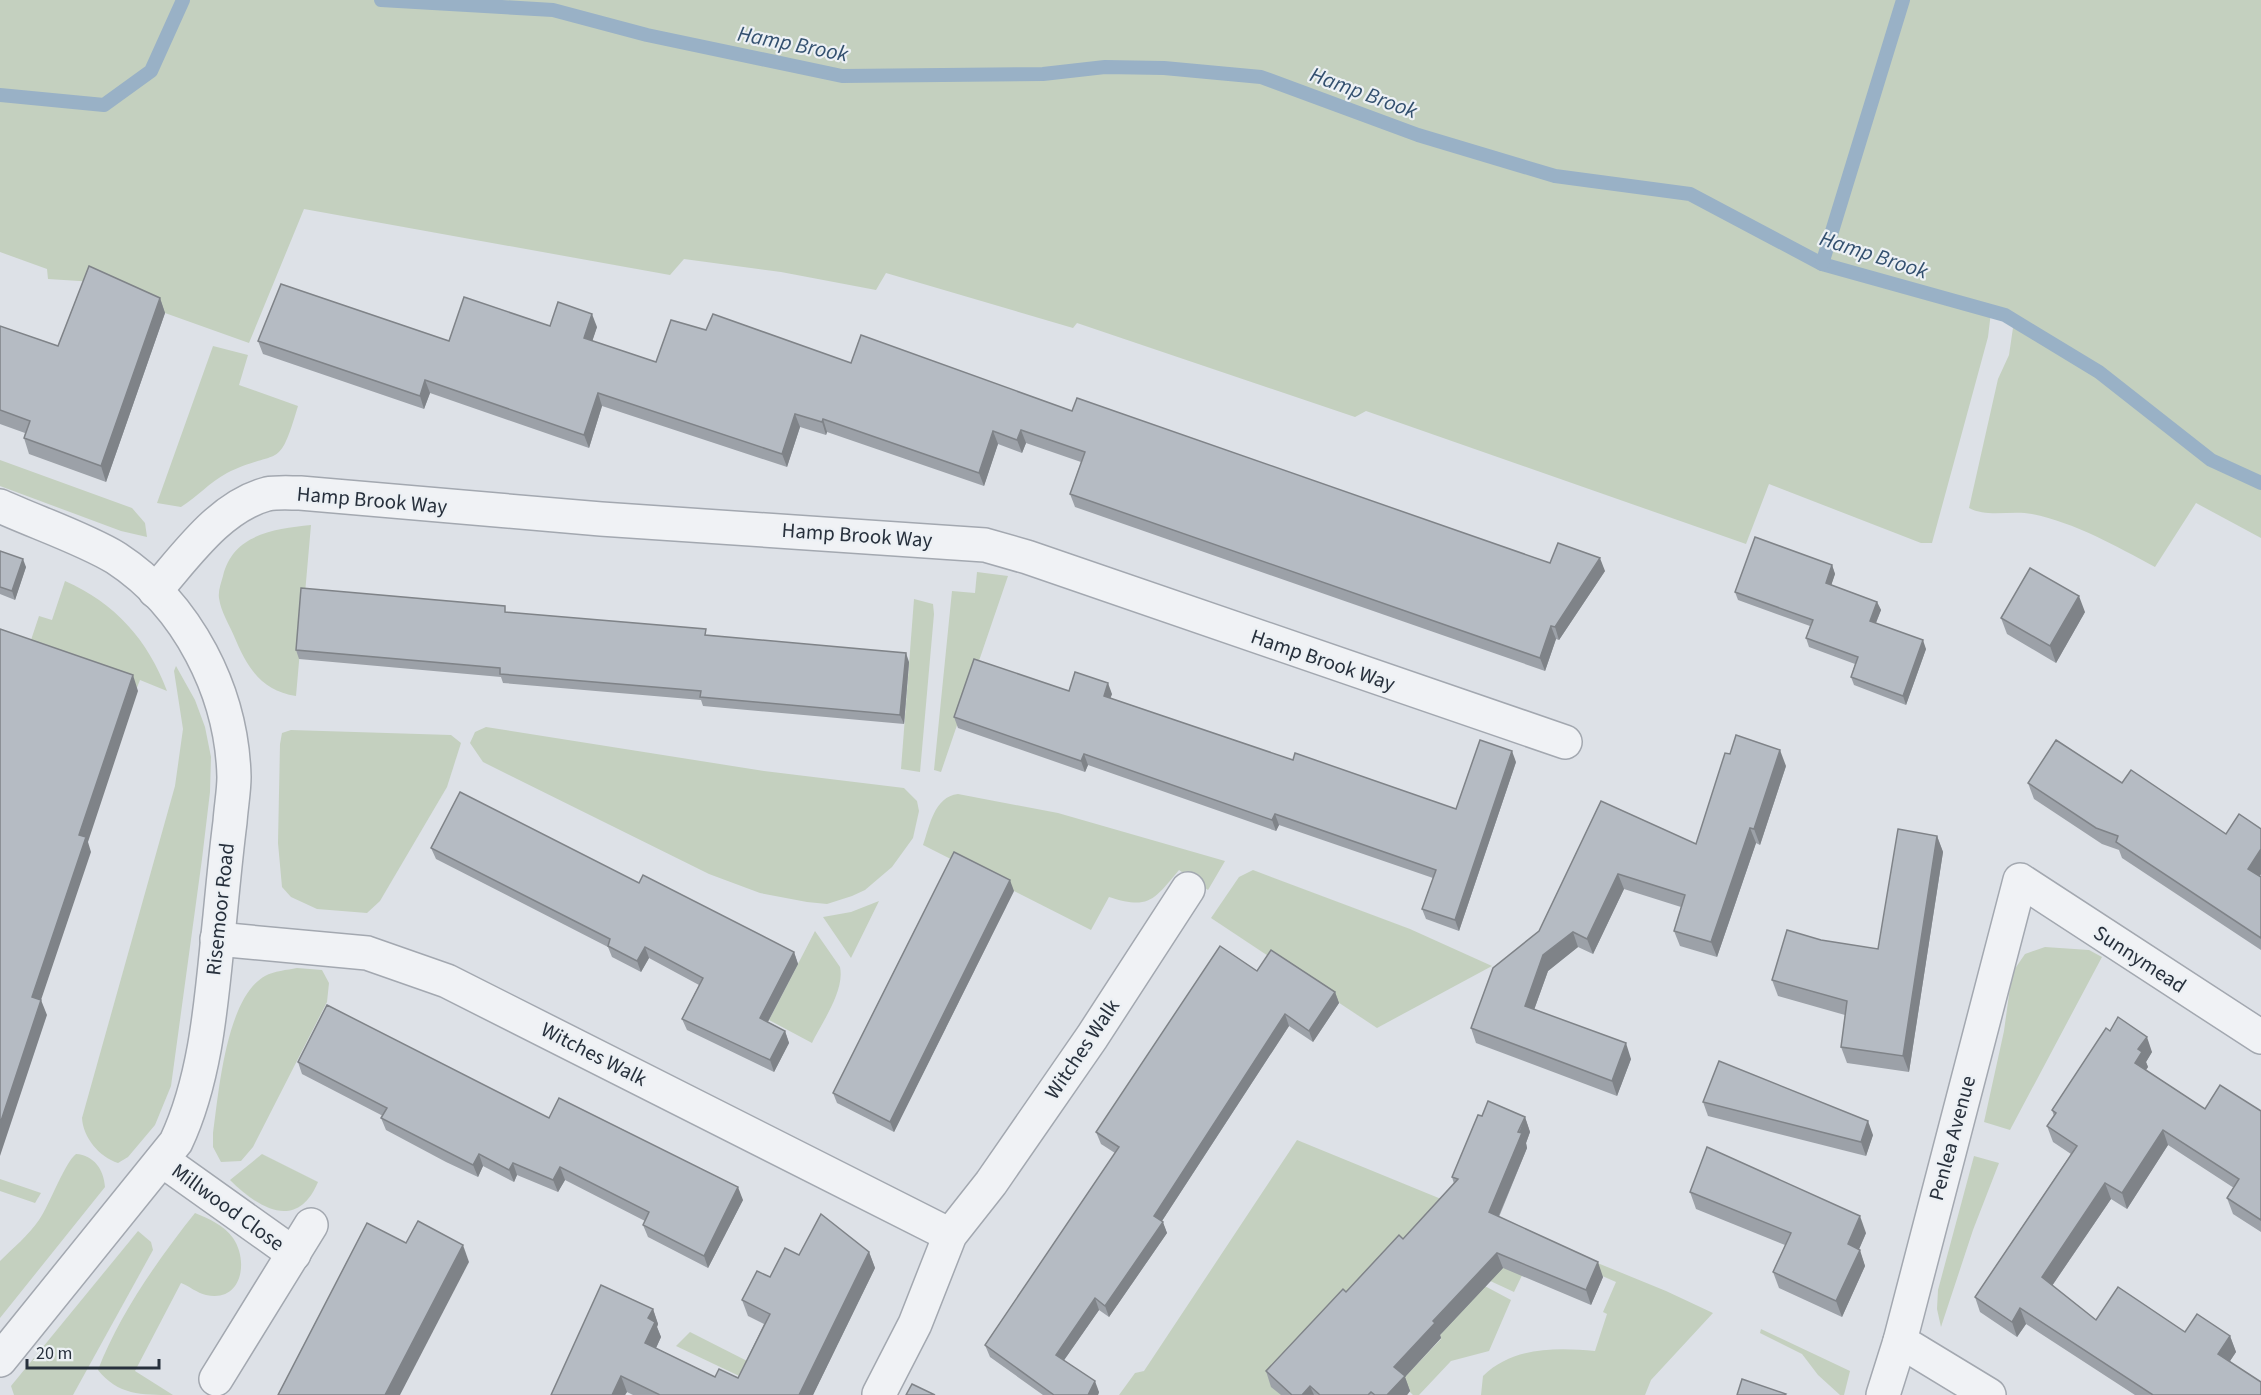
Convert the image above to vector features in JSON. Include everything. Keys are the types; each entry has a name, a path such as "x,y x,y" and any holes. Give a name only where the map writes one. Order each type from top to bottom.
{"street":[{"name":"Hamp Brook Way","path":"155,591 226,515 246,502 269,494 300,493 601,519 985,545 1027,556 1565,742"},
{"name":"Risemoor Road","path":"0,506 114,557 138,574 182,621 205,660 224,703 232,739 234,779 210,1002 190,1108 177,1142 0,1360"},
{"name":"Sunnymead","path":"2020,880 2261,1037"},
{"name":"Penlea Avenue","path":"1883,1395 1900,1341 2020,880"},
{"name":"Witches Walk","path":"879,1394 915,1324 950,1235 992,1183 1188,889"},
{"name":"Witches Walk","path":"217,939 367,953 447,981 950,1235"},
{"name":"Millwood Close","path":"162,1160 294,1254"},
{"name":"Millwood Close","path":"216,1379 311,1225"},
{"path":"1900,1341 1989,1395"}],"green space":[{"path":"0,0 2261,0 2261,538 2196,503 2155,567 2064,523 2032,514 1984,513 1969,508 1998,379 2009,355 2014,321 1991,312 1988,337 1932,543 1921,543 1769,484 1746,544 1366,411 1355,417 1077,323 1073,328 886,273 876,290 781,272 684,259 670,275 304,209 249,343 165,313 95,282 48,279 47,269 0,252"},
{"path":"213,346 248,355 239,385 298,406 291,427 281,450 275,455 227,473 181,507 157,503"},
{"path":"0,460 132,508 145,523 147,537 121,531 0,486"},
{"path":"311,525 296,696 273,689 264,683 250,667 223,613 219,593 228,562 245,542 270,532"},
{"path":"977,572 1008,576 941,772 934,770 952,591 975,593"},
{"path":"65,581 99,600 128,625 150,655 167,691 140,680 136,690 27,652 39,616 52,620"},
{"path":"914,599 933,604 934,614 920,772 901,769"},
{"path":"176,666 195,700 205,727 211,757 210,792 171,1086 155,1125 128,1157 118,1163 104,1156 93,1145 85,1132 82,1118 175,786 183,729 174,671"},
{"path":"486,727 764,771 904,788 917,801 919,811 913,838 892,867 865,890 852,896 827,904 760,893 709,874 483,762 470,743 475,732"},
{"path":"291,730 451,735 461,743 447,787 380,901 367,913 317,909 291,897 282,887 278,843 280,744 282,733"},
{"path":"958,794 1058,813 1225,861 1208,890 1179,870 1150,900 1133,902 1109,897 1091,930 923,845 938,806 943,800"},
{"path":"1253,870 1410,929 1492,966 1377,1028 1211,918 1239,877"},
{"path":"879,901 851,958 823,917 851,912"},
{"path":"815,931 840,967 841,976 836,996 812,1043 769,1020"},
{"path":"2045,947 2089,950 2102,957 2010,1130 1984,1122 2004,1031 2012,973 2025,954"},
{"path":"297,968 322,970 329,983 327,1002 253,1147 241,1161 221,1162 213,1147 213,1133 222,1071 233,1024 241,1004 252,987 269,974"},
{"path":"1297,1140 1666,1291 1713,1313 1651,1380 1645,1395 1481,1395 1483,1376 1507,1359 1535,1351 1565,1349 1595,1351 1607,1314 1603,1312 1616,1282 1584,1268 1527,1265 1514,1292 1486,1279 1281,1395 1119,1395 1135,1373 1144,1371"},
{"path":"76,1154 88,1157 97,1164 103,1175 105,1187 0,1318 0,1261 39,1220 67,1165"},
{"path":"262,1154 318,1182 309,1197 299,1207 288,1211 265,1206 230,1180"},
{"path":"1974,1156 1999,1163 1973,1230 1941,1327 1937,1309 1938,1290"},
{"path":"0,1179 41,1193 35,1203 0,1191"},
{"path":"195,1213 221,1226 233,1238 241,1258 239,1278 235,1287 228,1293 218,1296 203,1294 181,1283 135,1371 173,1395 140,1394 122,1389 98,1370 128,1308"},
{"path":"138,1231 151,1242 153,1250 73,1395 14,1395 11,1386"},
{"path":"1481,1284 1511,1300 1489,1351 1451,1361 1419,1395 1413,1395 1400,1382 1441,1339 1439,1336"},
{"path":"1761,1329 1850,1371 1844,1395 1840,1395 1818,1375 1802,1354 1760,1333"},
{"path":"690,1332 757,1366 779,1395 676,1346"}],"building":[{"path":"89,266 160,298 101,466 24,438 30,421 0,410 0,326 58,346"},
{"path":"281,284 449,341 464,297 550,326 558,302 592,314 584,338 656,362 671,320 706,330 713,314 851,363 861,335 1072,411 1077,398 1550,563 1558,543 1600,558 1555,627 1551,626 1540,658 1070,494 1085,452 1021,430 1017,440 993,431 979,473 823,419 822,422 795,414 782,454 598,393 584,435 425,380 420,396 258,341"},
{"path":"1755,537 1832,565 1826,583 1877,602 1870,621 1923,640 1903,696 1851,677 1858,657 1806,638 1813,620 1735,592"},
{"path":"0,551 23,559 12,591 0,587"},
{"path":"2030,568 2079,596 2050,646 2001,618"},
{"path":"301,588 505,606 505,612 706,629 705,635 906,653 900,715 700,697 701,691 500,674 500,668 296,650"},
{"path":"0,629 133,675 79,835 86,837 32,997 41,1000 0,1124"},
{"path":"974,659 1069,691 1075,672 1108,683 1104,696 1293,760 1295,753 1456,809 1480,740 1512,751 1455,920 1422,909 1436,870 1275,814 1272,820 1084,754 1081,761 954,717"},
{"path":"1736,735 1780,750 1754,829 1750,828 1711,942 1674,931 1685,895 1618,874 1587,939 1573,932 1543,955 1525,1006 1626,1043 1612,1081 1471,1028 1493,968 1539,931 1601,801 1696,844 1725,753 1730,754"},
{"path":"2056,740 2122,783 2131,770 2226,834 2239,814 2261,829 2261,849 2248,869 2261,877 2261,938 2116,842 2118,836 2096,828 2028,783"},
{"path":"460,792 639,883 643,875 794,952 760,1018 785,1031 770,1060 682,1019 703,978 645,947 637,961 608,946 610,939 431,848"},
{"path":"1898,829 1937,836 1903,1056 1841,1047 1847,1001 1772,980 1787,930 1821,940 1878,949"},
{"path":"954,852 1010,880 890,1122 833,1093"},
{"path":"1220,946 1257,971 1271,950 1335,992 1309,1031 1285,1014 1154,1216 1163,1222 1105,1306 1095,1298 1056,1355 1095,1381 1088,1395 1054,1395 985,1345 1119,1147 1096,1132"},
{"path":"327,1005 549,1118 559,1098 738,1187 704,1256 643,1225 649,1212 560,1167 553,1180 513,1163 509,1170 479,1154 473,1165 381,1118 387,1108 298,1062"},
{"path":"2118,1017 2147,1037 2138,1049 2142,1052 2135,1063 2205,1109 2220,1085 2261,1111 2261,1220 2227,1198 2239,1179 2163,1130 2122,1193 2105,1183 2042,1277 2096,1320 2118,1287 2185,1332 2197,1314 2230,1336 2218,1354 2261,1382 2261,1395 2153,1395 2020,1308 2012,1322 1975,1297 2077,1146 2047,1126 2056,1113 2052,1110 2106,1028 2110,1031"},
{"path":"1719,1061 1868,1121 1861,1142 1703,1102"},
{"path":"1488,1101 1525,1117 1518,1132 1522,1133 1489,1212 1598,1262 1586,1290 1497,1253 1433,1321 1435,1323 1394,1367 1405,1376 1387,1395 1375,1395 1371,1392 1368,1395 1320,1395 1310,1386 1302,1395 1292,1395 1266,1371 1343,1289 1346,1292 1399,1235 1403,1239 1458,1179 1452,1177 1478,1115 1482,1116"},
{"path":"1707,1147 1860,1216 1848,1244 1860,1250 1836,1301 1773,1272 1791,1233 1690,1192"},
{"path":"821,1214 869,1252 799,1395 660,1395 621,1376 612,1395 551,1395 601,1285 653,1309 648,1318 655,1322 645,1343 715,1377 719,1369 738,1378 770,1314 742,1300 757,1271 770,1277 785,1248 799,1255"},
{"path":"418,1221 463,1245 385,1395 278,1395 367,1223 406,1243"},
{"path":"1742,1379 1786,1394 1737,1395"},
{"path":"912,1384 935,1395 906,1395"}],"waterway":[{"name":"Hamp Brook","path":"0,95 104,105 151,71 183,0"},
{"name":"Hamp Brook","path":"381,0 553,10 647,35 842,76 1043,74 1105,67 1164,68 1261,77 1418,135 1555,176 1690,194 1822,264 2005,315 2099,372 2211,460 2261,483"},
{"path":"1822,264 1903,0"}]}
